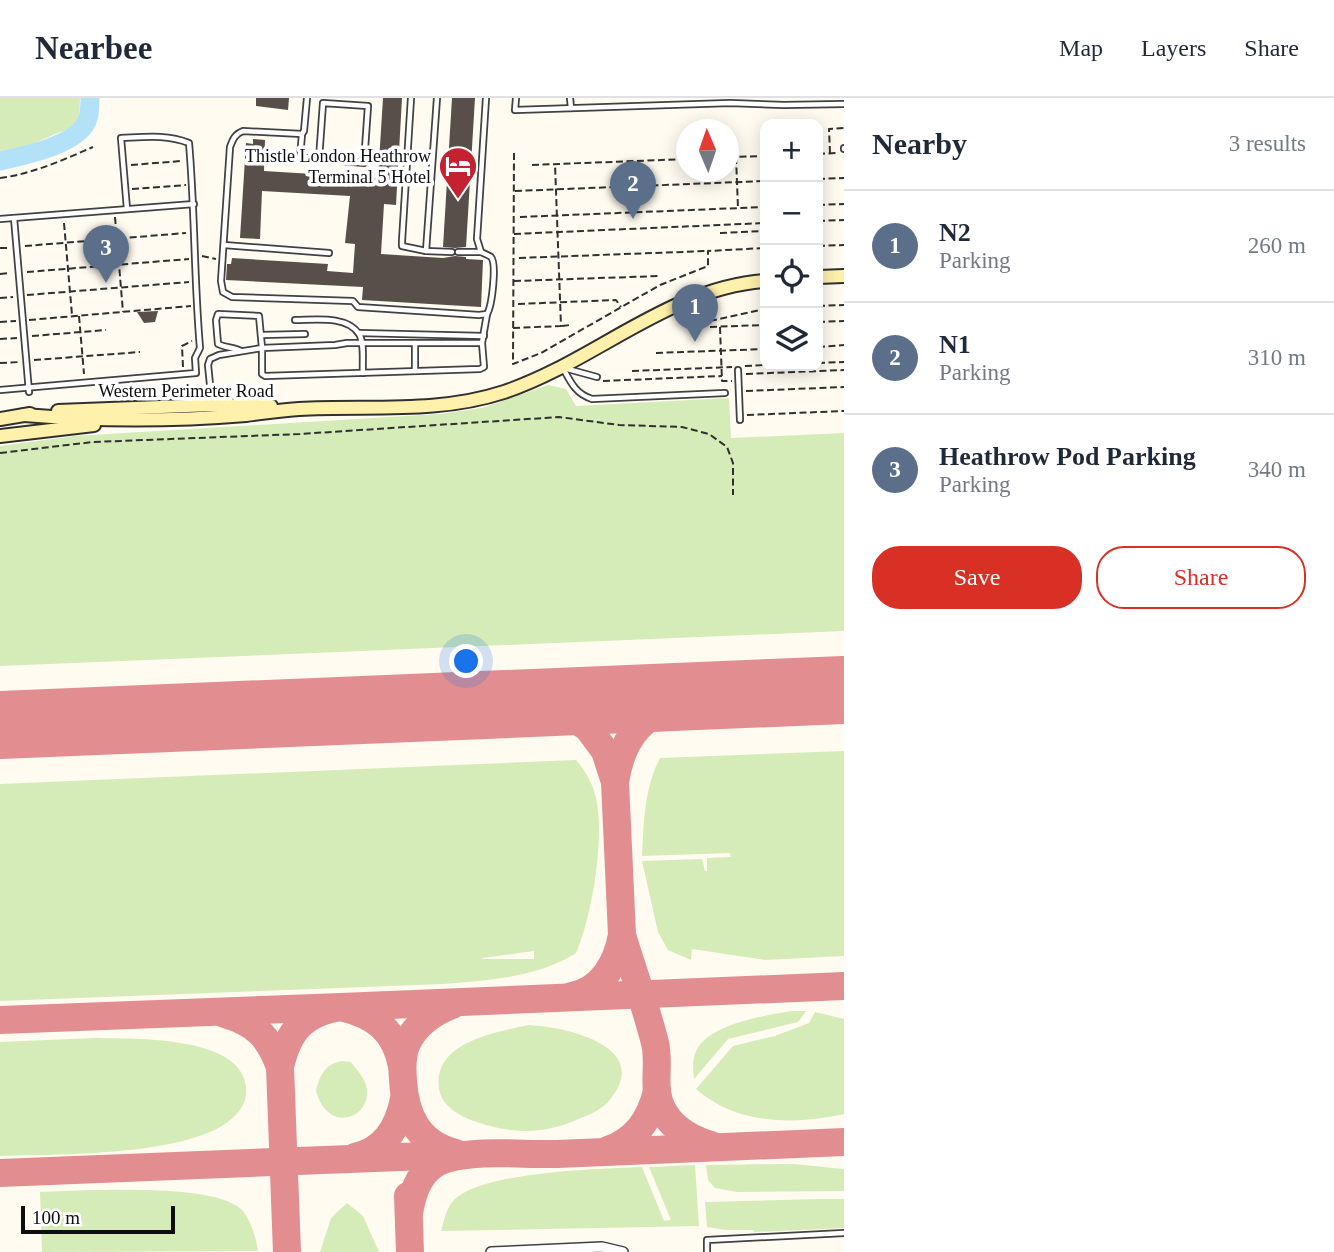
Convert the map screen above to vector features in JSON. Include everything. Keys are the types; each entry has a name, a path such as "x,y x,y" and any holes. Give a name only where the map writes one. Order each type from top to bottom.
{"street":[{"path":"823,277 844,276"},
{"name":"Western Perimeter Road","path":"24,415 146,418 245,415 299,409 423,408 450,404 502,393 563,368 665,310 705,293 746,282 760,281"},
{"name":"Western Perimeter Road","path":"0,419 74,410 212,405 251,404 299,409"},
{"name":"Western Perimeter Road","path":"0,430 74,410"},
{"name":"Western Perimeter Road","path":"0,436 146,418"},
{"path":"491,1252 602,1247 623,1252"}],"lane":[{"path":"300,158 307,98"},
{"path":"240,351 232,346 223,347 218,344 218,314 257,314 261,318 262,374 265,376 484,367 482,343 487,313 492,305 493,262 489,255 481,252 426,250 402,246 411,98"},
{"path":"426,250 436,98"},
{"path":"481,252 477,239 486,98"},
{"path":"516,98 515,110 730,100 784,105 844,104"},
{"path":"570,98 571,108"},
{"path":"276,156 364,163 368,106 323,103 319,159"},
{"path":"302,134 237,133 230,147 221,281 223,292 232,297 353,301 358,307 479,315 487,313"},
{"path":"0,390 196,373 195,358 200,348 193,259 194,204 189,143 178,138 155,136 121,138 127,209"},
{"path":"0,219 194,204"},
{"path":"14,218 29,389"},
{"path":"224,245 329,253"},
{"path":"295,320 332,320 349,325 359,333 362,343 363,373"},
{"path":"359,333 484,336"},
{"path":"261,335 305,334"},
{"path":"212,405 208,362 214,356 262,348 362,343 482,343"},
{"path":"415,343 415,371"},
{"path":"563,368 600,379"},
{"path":"563,368 573,387 583,396 592,399 725,393"},
{"path":"740,420 741,368"},
{"path":"707,1252 707,1240 844,1233"}],"path":[{"path":"830,153 829,129 844,128"},
{"path":"0,178 49,165 93,148"},
{"path":"823,154 844,150"},
{"path":"514,153 513,364 541,354 660,285 708,266 708,251"},
{"path":"739,157 760,156"},
{"path":"533,165 676,159"},
{"path":"124,167 186,161"},
{"path":"555,164 561,326"},
{"path":"823,179 844,178"},
{"path":"739,182 760,181"},
{"path":"513,191 737,182 737,208"},
{"path":"125,191 188,185"},
{"path":"823,205 844,204"},
{"path":"520,217 760,207"},
{"path":"114,210 123,312"},
{"path":"63,214 72,316"},
{"path":"823,221 844,220"},
{"path":"513,234 760,223"},
{"path":"737,225 737,232"},
{"path":"720,233 760,231"},
{"path":"23,246 186,233"},
{"path":"823,246 844,245"},
{"path":"0,248 11,247"},
{"path":"519,258 760,248"},
{"path":"26,272 189,259"},
{"path":"0,274 13,273"},
{"path":"513,281 659,276"},
{"path":"27,295 190,282"},
{"path":"0,298 15,296"},
{"path":"518,304 616,300 621,307"},
{"path":"823,306 844,305"},
{"path":"28,320 192,306 193,313"},
{"path":"710,321 760,310"},
{"path":"79,315 84,382"},
{"path":"0,322 18,320"},
{"path":"823,323 844,321"},
{"path":"710,327 760,325"},
{"path":"512,328 570,326"},
{"path":"720,327 722,381 739,380"},
{"path":"31,336 106,330"},
{"path":"184,374 182,346 190,343 194,336"},
{"path":"0,339 18,337"},
{"path":"823,347 844,345"},
{"path":"656,353 760,349"},
{"path":"33,360 140,352"},
{"path":"0,363 21,362"},
{"path":"823,363 844,362"},
{"path":"741,368 760,366"},
{"path":"632,371 732,367"},
{"path":"745,374 844,370"},
{"path":"600,379 722,376"},
{"path":"745,391 844,387"},
{"path":"746,415 844,411"},
{"path":"0,453 93,442 300,434 559,417 645,428 682,427 709,434 727,447 733,463 733,495"}],"green space":[{"path":"0,98 80,98 79,124 20,149 0,151"},
{"path":"548,385 566,389 576,406 729,398 731,438 844,433 844,631 0,666 0,446 75,436 440,414 482,408"},
{"path":"844,751 844,956 765,960 692,949 691,960 668,950 658,932 642,861 702,859 707,871 707,858 731,857 730,853 642,856 648,794 660,758"},
{"path":"576,760 593,788 598,814 598,855 592,899 576,953 545,968 512,976 443,984 0,1001 0,784","holes":["534,951 534,959 482,959"]},
{"path":"791,1011 806,1011 798,1022 728,1039 694,1079 693,1061 696,1051 713,1034 738,1023"},
{"path":"815,1012 844,1019 844,1114 805,1120 747,1116 712,1101 696,1089 733,1046 775,1036 809,1023"},
{"path":"529,1025 583,1036 601,1044 614,1054 621,1067 620,1083 608,1102 599,1110 568,1123 529,1131 490,1126 465,1117 448,1106 439,1089 440,1073 446,1060 456,1050 485,1036"},
{"path":"95,1038 183,1043 226,1058 240,1070 246,1087 243,1105 232,1119 222,1126 174,1143 114,1152 0,1156 0,1042"},
{"path":"342,1061 351,1062 366,1085 364,1105 358,1113 349,1117 331,1114 322,1105 316,1091 324,1071"},
{"path":"794,1164 844,1169 844,1191 737,1192 715,1188 708,1180 706,1165"},
{"path":"695,1165 699,1226 441,1231 451,1204 467,1191 514,1178 599,1169 642,1167 664,1221 671,1220 649,1167"},
{"path":"170,1191 230,1202 242,1210 248,1219 258,1251 42,1252 40,1192"},
{"path":"844,1199 844,1228 754,1232 707,1227 705,1202"},
{"path":"347,1203 363,1216 379,1252 320,1252 331,1218"}],"building":[{"path":"256,98 289,98 288,110 256,106"},
{"name":"Thistle London Heathrow Terminal 5 Hotel","path":"383,98 402,98 396,205 384,204 381,254 443,258 455,256 483,260 481,307 362,300 363,287 226,280 227,264 231,264 232,258 328,264 327,271 353,273 355,244 345,243 350,196 262,191 260,239 240,238 246,143 253,144 253,139 265,140 264,171 378,178"},
{"path":"452,98 475,98 466,247 455,248 443,247"},
{"path":"158,311 155,322 144,323 137,312"}],"waterway":[{"path":"0,161 46,149 69,139 85,125 90,98"}],"taxiway":[{"path":"615,782 630,737 649,718 691,696"},
{"path":"514,703 551,709 572,717 588,728 605,751 615,782 622,935 616,956 606,974 592,988 572,996"},
{"path":"622,935 655,1043 657,1092 663,1112 684,1133 711,1145"},
{"path":"287,1252 280,1067 293,1034 307,1019 317,1014 341,1007 844,986"},
{"path":"452,1005 432,1015 415,1030 405,1047 402,1071 404,1093 416,1127 432,1143 456,1153"},
{"path":"0,1020 341,1007 364,1015 382,1026 394,1043 402,1066"},
{"path":"225,1014 245,1022 260,1033 271,1047 280,1067"},
{"path":"608,1150 626,1141 640,1128 646,1120 657,1091"},
{"path":"355,1157 374,1149 388,1136 398,1119 404,1099"},
{"path":"409,1213 416,1187 424,1173 437,1163 459,1156 844,1142"},
{"path":"0,1173 451,1155"},
{"path":"408,1196 410,1252"}],"runway":[{"path":"0,725 844,690"}],"place":[{"name":"Thistle London Heathrow Terminal 5 Hotel","path":"458,200"},
{"name":"N1","path":"633,219"},
{"name":"Heathrow Pod Parking","path":"106,283"},
{"name":"N2","path":"695,342"}]}
